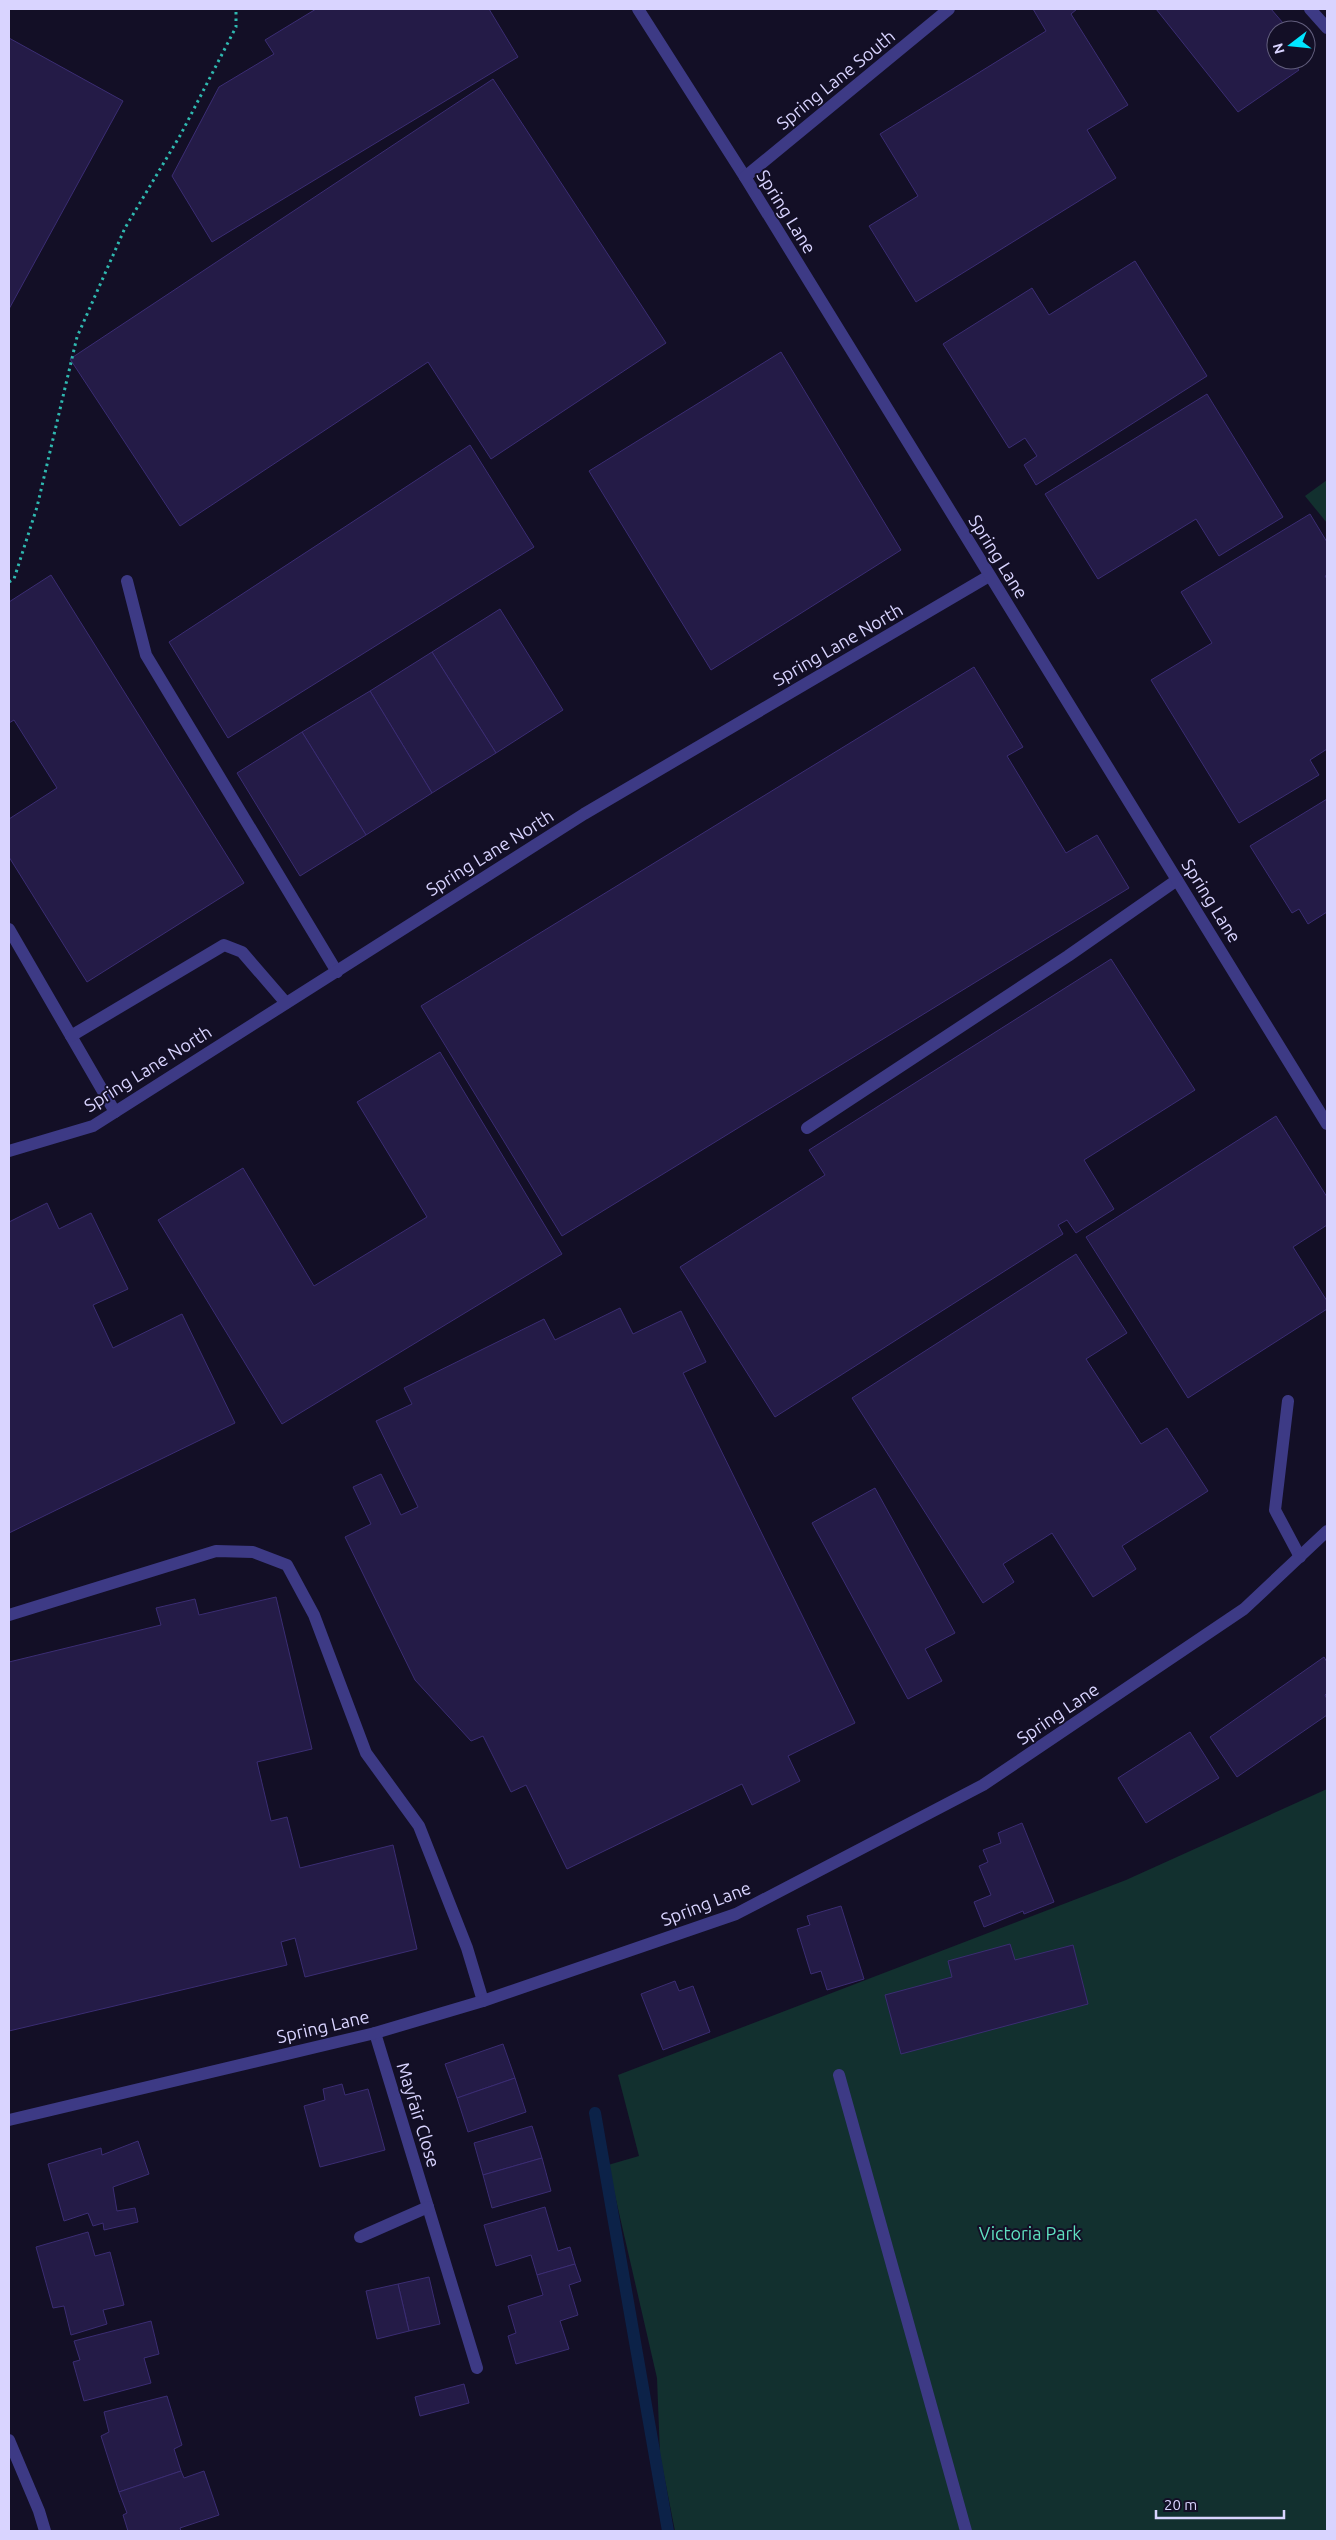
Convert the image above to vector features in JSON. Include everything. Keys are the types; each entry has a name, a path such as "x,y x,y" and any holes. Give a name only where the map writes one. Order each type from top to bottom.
{"street":[{"name":"Spring Lane","path":"638,9 745,177 1327,1124"},
{"name":"Spring Lane South","path":"745,177 950,9"},
{"path":"1310,9 1327,28"},
{"name":"Spring Lane North","path":"9,1151 93,1126 584,814 989,576"},
{"path":"127,581 146,654 337,972"},
{"path":"807,1128 1068,956 1177,880"},
{"path":"9,929 115,1112"},
{"path":"71,1036 224,945 242,952 286,1003"},
{"path":"1288,1401 1275,1510 1300,1557"},
{"name":"Spring Lane","path":"9,2120 375,2033 483,2001 736,1914 983,1785 1244,1609 1327,1531"},
{"path":"9,1615 216,1551 253,1552 287,1566 314,1614 366,1753 419,1826 468,1948 483,2001"},
{"name":"Mayfair Close","path":"375,2033 477,2368"},
{"path":"840,2075 966,2531"},
{"path":"360,2237 428,2207"},
{"path":"9,2440 39,2511 45,2531"}],"path":[{"path":"9,582 14,579 37,507 77,337 125,228 181,134 236,27 236,9"}],"green space":[{"path":"1327,480 1327,523 1305,496"},
{"name":"Victoria Park","path":"1327,1789 1327,2531 675,2531 660,2455 657,2378 608,2165 639,2156 618,2075 1126,1880"}],"building":[{"path":"316,9 489,9 518,57 212,242 172,176 219,87 274,54 265,40"},
{"path":"1033,9 1077,9 1071,14 1128,105 1087,130 1116,178 916,302 869,226 918,196 880,134 1046,31"},
{"path":"1156,9 1271,9 1280,20 1266,20 1266,70 1299,70 1238,112"},
{"path":"9,38 123,101 9,309"},
{"path":"493,79 666,343 491,459 428,362 180,526 70,359"},
{"path":"1135,261 1207,376 1036,485 1024,465 1037,456 1025,438 1009,448 943,344 1032,288 1049,315"},
{"path":"781,352 901,550 711,670 589,471"},
{"path":"1207,394 1283,517 1219,556 1196,519 1098,579 1045,494"},
{"path":"470,445 534,547 228,738 169,642"},
{"path":"1310,514 1327,542 1327,575 1325,576 1327,579 1327,749 1310,760 1319,775 1239,823 1151,680 1212,643 1181,592"},
{"path":"51,575 244,883 87,982 9,857 9,819 57,788 14,720 9,723 9,602"},
{"path":"500,609 563,710 496,753 432,652"},
{"path":"432,652 496,753 432,793 370,691"},
{"path":"974,667 1023,747 1007,756 1066,853 1097,835 1129,888 562,1236 421,1006"},
{"path":"370,691 432,793 366,835 302,732"},
{"path":"302,732 366,835 300,876 237,773"},
{"path":"1327,799 1327,912 1308,924 1299,909 1292,913 1250,846"},
{"path":"1111,959 1195,1090 1084,1160 1114,1209 1076,1233 1067,1220 1058,1225 1063,1234 775,1417 680,1267 825,1175 809,1150"},
{"path":"440,1052 562,1254 282,1424 158,1220 243,1168 314,1286 427,1217 357,1102"},
{"path":"1276,1116 1327,1197 1327,1225 1293,1247 1327,1301 1327,1309 1188,1398 1086,1237"},
{"path":"47,1203 59,1229 91,1213 128,1289 93,1305 113,1348 182,1314 235,1423 9,1533 9,1222"},
{"path":"1076,1254 1127,1333 1086,1359 1141,1444 1167,1428 1208,1491 1122,1546 1136,1569 1093,1597 1052,1533 1003,1564 1014,1582 983,1603 852,1398"},
{"path":"620,1308 633,1334 681,1311 706,1362 683,1373 855,1723 788,1756 800,1781 752,1805 742,1784 567,1869 526,1785 511,1792 483,1736 471,1741 415,1680 345,1537 371,1524 353,1487 381,1474 401,1515 418,1507 376,1421 412,1404 404,1388 544,1319 555,1340"},
{"path":"875,1488 955,1633 925,1649 942,1681 908,1699 812,1523"},
{"path":"276,1597 312,1749 257,1762 271,1821 287,1817 300,1868 393,1845 417,1949 305,1977 295,1938 281,1942 287,1965 9,2031 9,1662 161,1625 156,1608 195,1599 199,1615"},
{"path":"1324,1657 1327,1662 1327,1693 1325,1695 1327,1699 1327,1715 1237,1777 1210,1737"},
{"path":"1190,1732 1219,1778 1146,1823 1118,1778"},
{"path":"1022,1823 1054,1902 1024,1914 1023,1911 984,1927 974,1902 991,1895 979,1866 988,1862 983,1850 1001,1843 998,1833"},
{"path":"841,1906 864,1979 827,1990 821,1971 811,1974 797,1929 810,1925 807,1916"},
{"path":"1010,1944 1015,1960 1073,1945 1088,2004 901,2054 885,1995 952,1977 948,1961"},
{"path":"675,1981 679,1991 693,1986 710,2032 663,2050 641,1994"},
{"path":"503,2044 515,2078 457,2098 445,2064"},
{"path":"515,2078 526,2112 468,2132 457,2098"},
{"path":"342,2084 345,2095 368,2089 385,2150 320,2167 304,2106 325,2100 323,2089"},
{"path":"532,2126 542,2158 483,2175 474,2143"},
{"path":"138,2141 149,2174 113,2187 117,2211 135,2208 138,2222 104,2230 103,2223 93,2226 88,2213 64,2221 48,2164 101,2148 102,2155"},
{"path":"542,2158 551,2191 492,2208 483,2175"},
{"path":"545,2207 558,2251 570,2247 575,2264 537,2275 531,2255 496,2266 484,2225"},
{"path":"88,2232 95,2256 110,2252 124,2305 103,2310 107,2324 71,2335 64,2306 53,2308 36,2247"},
{"path":"575,2264 581,2281 569,2285 578,2315 560,2321 569,2349 516,2364 508,2336 516,2333 508,2306 543,2295 537,2275"},
{"path":"429,2277 440,2324 409,2331 398,2284"},
{"path":"398,2284 409,2331 377,2339 366,2291"},
{"path":"151,2321 159,2354 144,2358 151,2383 84,2401 73,2362 80,2360 74,2341"},
{"path":"464,2384 469,2403 420,2416 415,2397"},
{"path":"167,2396 182,2445 174,2449 181,2471 119,2492 101,2436 109,2432 104,2412"},
{"path":"181,2471 184,2478 204,2471 219,2515 180,2528 181,2531 128,2531 123,2515 127,2513 119,2492"}],"waterway":[{"path":"595,2113 668,2531"}]}
